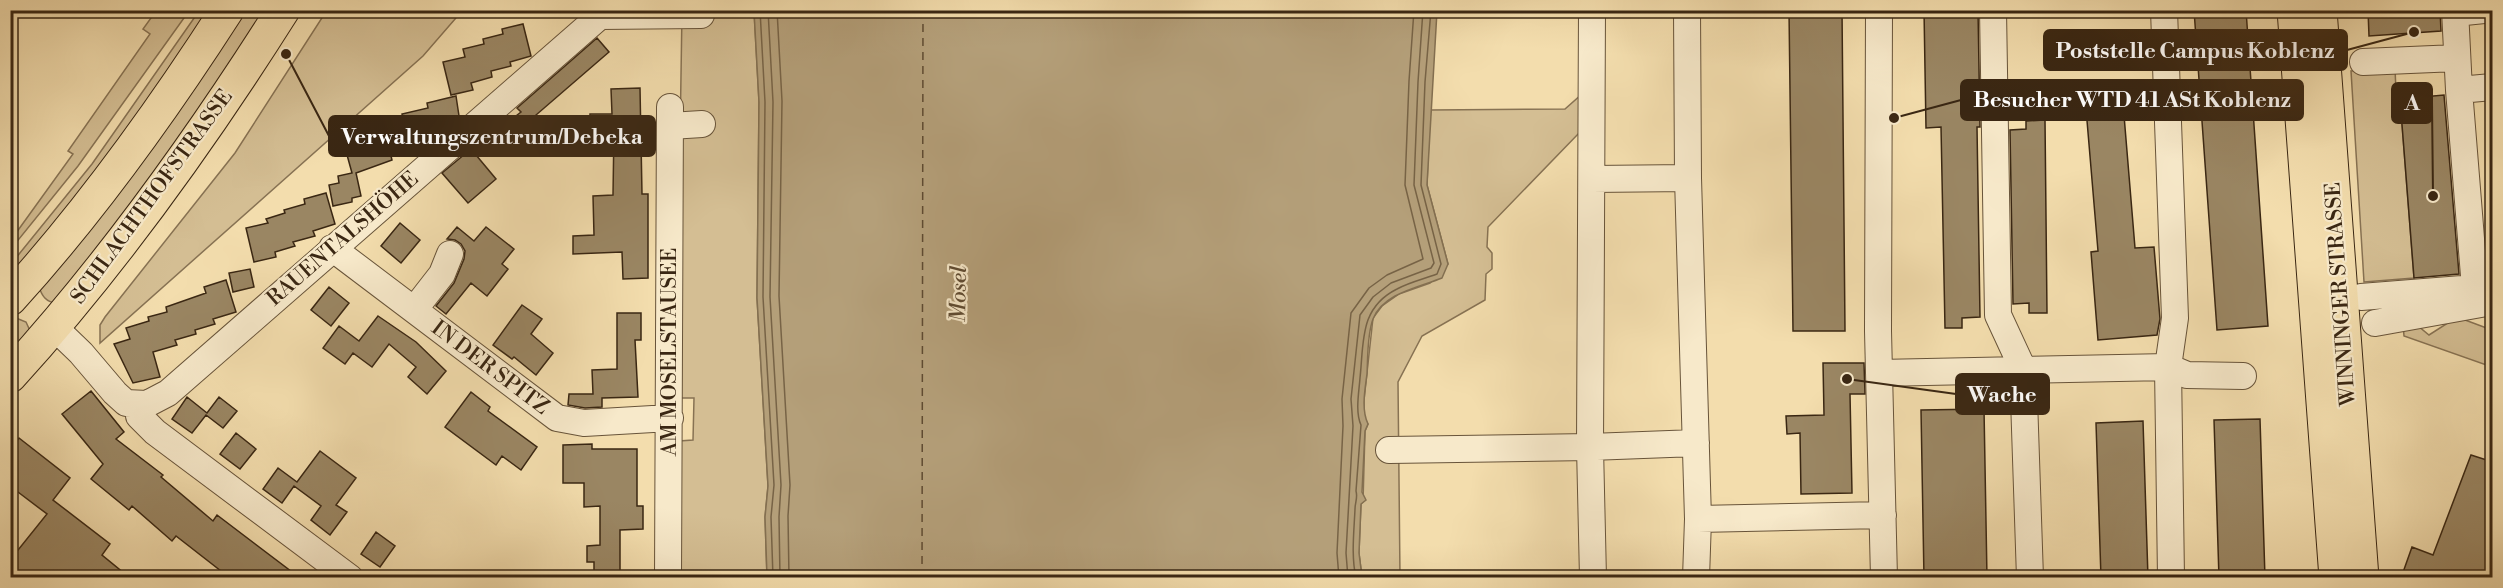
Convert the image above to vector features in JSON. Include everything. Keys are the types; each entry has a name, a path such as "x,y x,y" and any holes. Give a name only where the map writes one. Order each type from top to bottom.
{"main road":[{"path":"54,327 13,296 90,204 155,115 226,10"},
{"name":"SCHLACHTHOFSTRASSE","path":"10,376 54,327 122,244 284,10"},
{"name":"WINNINGER STRASSE","path":"2295,10 2336,578"},
{"name":"WINNINGER STRASSE","path":"2320,10 2362,578"}],"street":[{"path":"1592,10 1590,447 1593,578"},
{"path":"1687,10 1688,178 1698,519 1696,578"},
{"path":"1879,10 1879,373 1884,578"},
{"path":"1993,10 1998,315 2023,369 2030,578"},
{"path":"2164,10 2175,318 2168,367 2171,578"},
{"path":"2361,297 2475,288 2482,247 2459,90 2455,12 2484,10"},
{"name":"RAUENTALSHÖHE","path":"138,405 147,404 168,393 598,13 701,15"},
{"path":"2363,62 2457,58"},
{"path":"2459,90 2493,87"},
{"name":"AM MOSELSTAUSEE","path":"668,578 670,116 702,124"},
{"path":"1592,179 1688,178"},
{"name":"IN DER SPITZ","path":"332,248 556,418 584,423 670,418"},
{"path":"414,310 442,274 450,254"},
{"path":"2374,323 2493,302"},
{"path":"54,327 81,353 115,393 126,403 138,405 139,416 154,432 350,578"},
{"path":"1879,373 2168,367 2187,375 2243,376"},
{"path":"1389,450 1696,443"},
{"path":"1698,519 1883,515"}],"shaded area":[{"path":"327,10 462,11 423,56 100,343 100,325 105,317 235,153"},
{"path":"156,11 189,11 78,166 15,244 11,240 73,154 68,151 150,34 143,29"},
{"path":"199,11 215,11 11,287 11,264 92,164"},
{"path":"239,11 268,11 187,144 56,303 47,300 39,287"},
{"path":"682,11 754,11 759,102 757,298 768,486 765,517 767,577 678,577 679,441 693,440 694,398 676,398"},
{"path":"2395,68 2396,92 2420,90 2421,97 2400,99 2414,278 2364,282 2351,71"},
{"path":"1582,94 1581,131 1488,227 1487,247 1492,253 1492,269 1486,274 1485,300 1422,336 1398,382 1400,577 1362,577 1359,553 1365,431 1368,424 1364,418 1364,400 1373,318 1382,306 1399,294 1430,283 1448,264 1427,185 1430,110 1565,109"},
{"path":"2457,317 2492,330 2492,367 2404,336 2403,324 2418,326 2429,335"},
{"path":"16,318 26,322 31,333 11,363 11,319"}],"water":[{"name":"Mosel","path":"754,11 1437,11 1427,185 1448,264 1442,278 1403,292 1385,303 1378,310 1371,325 1364,399 1368,424 1365,431 1362,492 1366,500 1361,504 1359,553 1362,577 767,577 765,517 768,486 757,298 759,102"}],"building":[{"path":"1789,10 1842,10 1845,331 1793,331"},
{"path":"1924,10 1978,10 1980,317 1962,318 1962,328 1945,328 1941,127 1926,128"},
{"path":"2194,10 2246,10 2268,326 2217,330"},
{"path":"2368,10 2440,10 2441,31 2369,36"},
{"path":"523,24 531,56 510,62 511,66 491,71 492,77 471,83 473,90 451,95 443,62 465,57 463,49 484,44 483,39 503,34 502,29"},
{"path":"597,38 609,52 536,115 548,130 519,154 498,130 521,112 517,108"},
{"path":"2102,84 2103,93 2122,91 2135,248 2154,247 2160,319 2157,335 2098,340 2091,252 2098,251 2084,85"},
{"path":"640,88 642,194 648,194 648,278 623,279 622,252 573,254 573,236 594,235 593,196 613,195 614,129 589,129 590,114 612,114 611,89"},
{"path":"2444,95 2459,274 2414,278 2400,99"},
{"path":"456,96 459,116 428,123 432,141 410,146 411,151 391,156 392,160 356,173 361,196 352,198 352,202 333,206 329,185 339,183 338,176 352,173 344,144 365,138 364,134 383,129 382,123 403,118 402,114 428,108 427,103"},
{"path":"2045,120 2047,313 2029,313 2029,303 2013,304 2010,130 2026,129 2026,121"},
{"path":"471,149 496,179 468,203 442,173"},
{"path":"326,193 335,224 313,231 315,236 293,242 295,246 275,252 276,257 254,262 246,228 268,223 266,219 285,213 284,210 305,204 304,199"},
{"path":"400,223 420,240 401,263 381,246"},
{"path":"457,227 474,241 486,227 514,249 502,264 508,269 487,296 471,283 446,314 436,306 454,283 464,259 465,251 461,244 447,239"},
{"path":"250,269 254,287 233,292 229,273"},
{"path":"226,280 236,312 213,319 215,324 195,330 196,334 175,340 177,345 153,352 160,377 133,383 114,344 130,339 126,328 149,321 148,317 167,312 166,307 206,293 204,287"},
{"path":"329,287 349,303 331,326 311,310"},
{"path":"522,305 542,319 531,334 553,353 536,375 514,357 512,359 493,345"},
{"path":"617,313 641,313 641,340 635,340 638,397 602,398 602,407 585,408 568,405 569,394 593,394 592,370 617,369"},
{"path":"378,316 416,342 446,371 427,394 408,377 416,367 389,344 372,367 353,353 345,364 323,348 339,326 359,341"},
{"path":"1823,363 1864,363 1865,394 1850,394 1852,493 1801,494 1800,433 1787,434 1786,416 1824,415"},
{"path":"91,391 124,432 116,439 163,475 161,477 213,521 217,515 300,578 230,578 176,536 172,541 132,506 129,510 91,479 103,464 62,414"},
{"path":"471,392 490,407 488,411 537,447 521,470 502,456 496,465 445,427"},
{"path":"187,397 207,413 219,397 237,411 223,428 206,415 192,433 172,419"},
{"path":"1984,409 1987,578 1924,578 1921,410"},
{"path":"2260,419 2265,578 2219,578 2214,420"},
{"path":"2143,421 2148,578 2101,578 2096,423"},
{"path":"236,433 256,449 240,469 220,454"},
{"path":"19,438 70,478 53,500 110,544 102,555 130,578 10,578 10,560 47,514 10,486 10,450"},
{"path":"592,444 592,449 637,449 637,506 643,506 643,529 620,530 620,578 594,578 594,562 587,562 587,546 600,545 600,506 584,507 584,483 563,483 563,445"},
{"path":"320,451 356,478 336,505 347,512 330,535 311,520 321,506 294,486 282,503 263,489 278,468 297,482"},
{"path":"2471,455 2493,462 2493,578 2401,578 2412,547 2433,555"},
{"path":"376,532 395,546 380,567 361,554"}],"ferry route":[{"path":"922,578 923,10"}],"place":[{"name":"Poststelle Campus Koblenz","path":"2414,32"},
{"name":"Verwaltungszentrum/Debeka","path":"286,54"},
{"name":"Besucher WTD 41 ASt Koblenz","path":"1894,118"},
{"name":"A","path":"2433,196"},
{"name":"Wache","path":"1847,379"}]}
